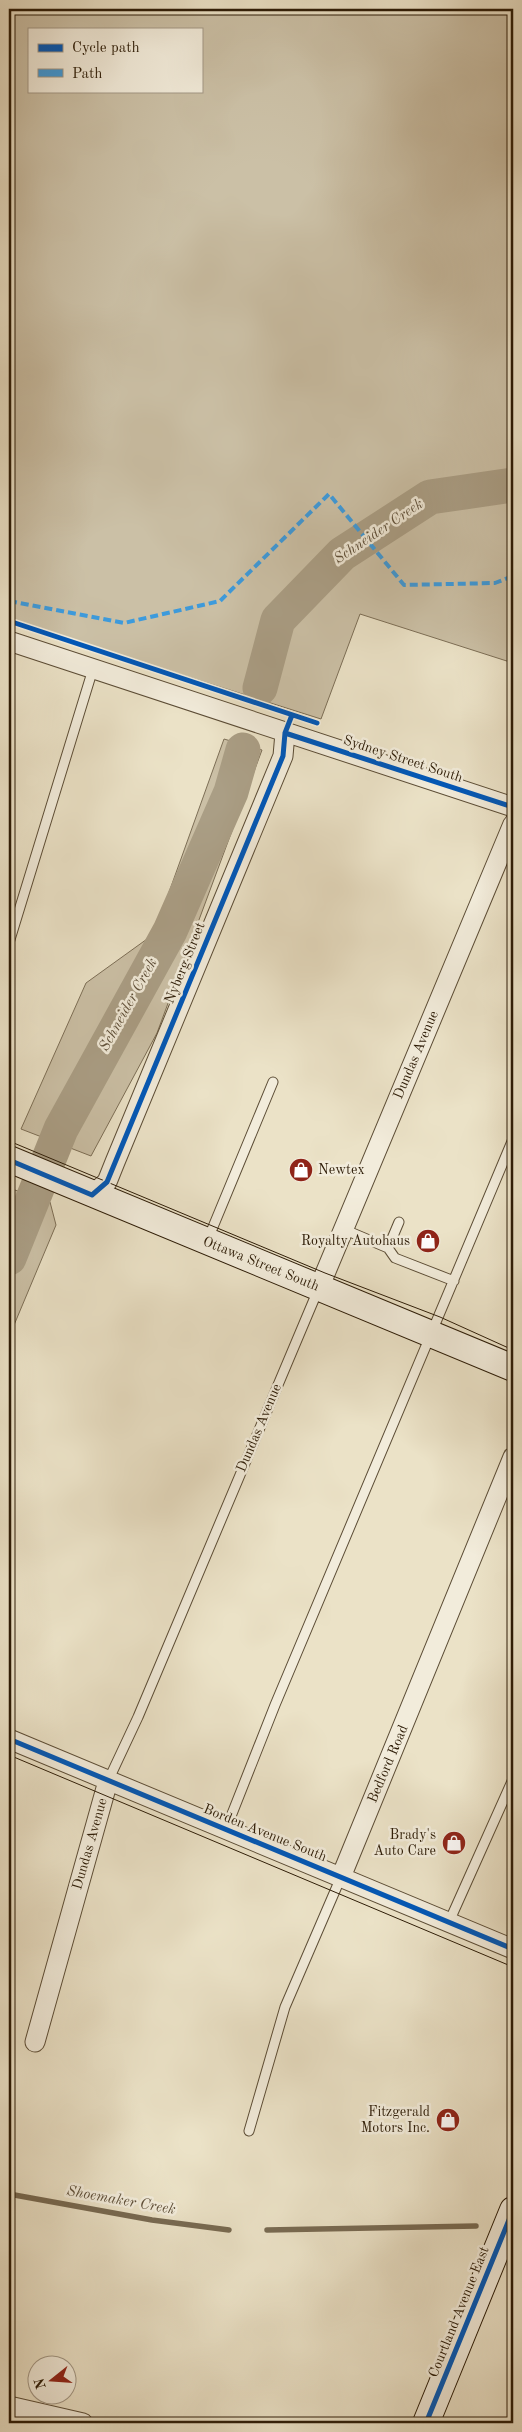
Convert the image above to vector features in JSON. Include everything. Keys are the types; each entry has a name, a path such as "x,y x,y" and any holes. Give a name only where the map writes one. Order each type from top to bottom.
{"main road":[{"name":"Ottawa Street South","path":"10,1160 513,1368"},
{"name":"Courtland Avenue East","path":"426,2423 513,2210"}],"street":[{"name":"Sydney Street South","path":"9,641 513,808"},
{"name":"Nyberg Street","path":"92,1195 107,1182 119,1154 283,756 285,733"},
{"name":"Dundas Avenue","path":"319,1288 513,824"},
{"name":"Bedford Road","path":"341,1877 513,1457"},
{"name":"Borden Avenue South","path":"9,1739 513,1949"},
{"name":"Dundas Avenue","path":"35,2042 108,1781"},
{"path":"9,2406 83,2423"}],"lane":[{"path":"9,943 93,669"},
{"path":"207,1241 272,1082"},
{"path":"226,1829 278,1696 433,1334 513,1139"},
{"path":"388,1248 399,1222"},
{"path":"343,1229 388,1248 396,1258 454,1281"},
{"name":"Dundas Avenue","path":"108,1781 138,1717 319,1288"},
{"path":"449,1922 513,1779"},
{"name":"Bedford Road","path":"249,2130 285,2007 341,1877"}],"shaded area":[{"path":"9,9 513,9 513,663 360,614 321,719 9,620"},
{"path":"224,739 262,750 157,1033 91,1156 21,1129 86,983 154,934"},
{"path":"9,1188 50,1202 56,1225 9,1337"}],"waterway":[{"name":"Schneider Creek","path":"260,688 278,620 342,554 430,497 513,485"},
{"name":"Schneider Creek","path":"9,1258 61,1129 170,931 231,792 243,750"},
{"name":"Shoemaker Creek","path":"9,2194 152,2220 229,2230"},
{"name":"Shoemaker Creek","path":"267,2230 476,2226"}],"tram line":[{"path":"9,1141 325,1273 440,1317 513,1350"},
{"path":"9,1755 513,1967"}],"marked path":[{"path":"9,601 124,623 220,601 329,494 404,585 495,583 513,576"}],"cycle path":[{"path":"9,621 317,723"},
{"path":"9,1160 92,1195 107,1182 283,756 285,733 292,715"},
{"path":"285,733 513,807"},
{"path":"9,1739 513,1949"},
{"path":"426,2423 513,2210"}],"place":[{"name":"Newtex","path":"301,1170"},
{"name":"Royalty Autohaus","path":"428,1241"},
{"name":"Brady's Auto Care","path":"454,1843"},
{"name":"Fitzgerald Motors Inc.","path":"448,2120"}]}
